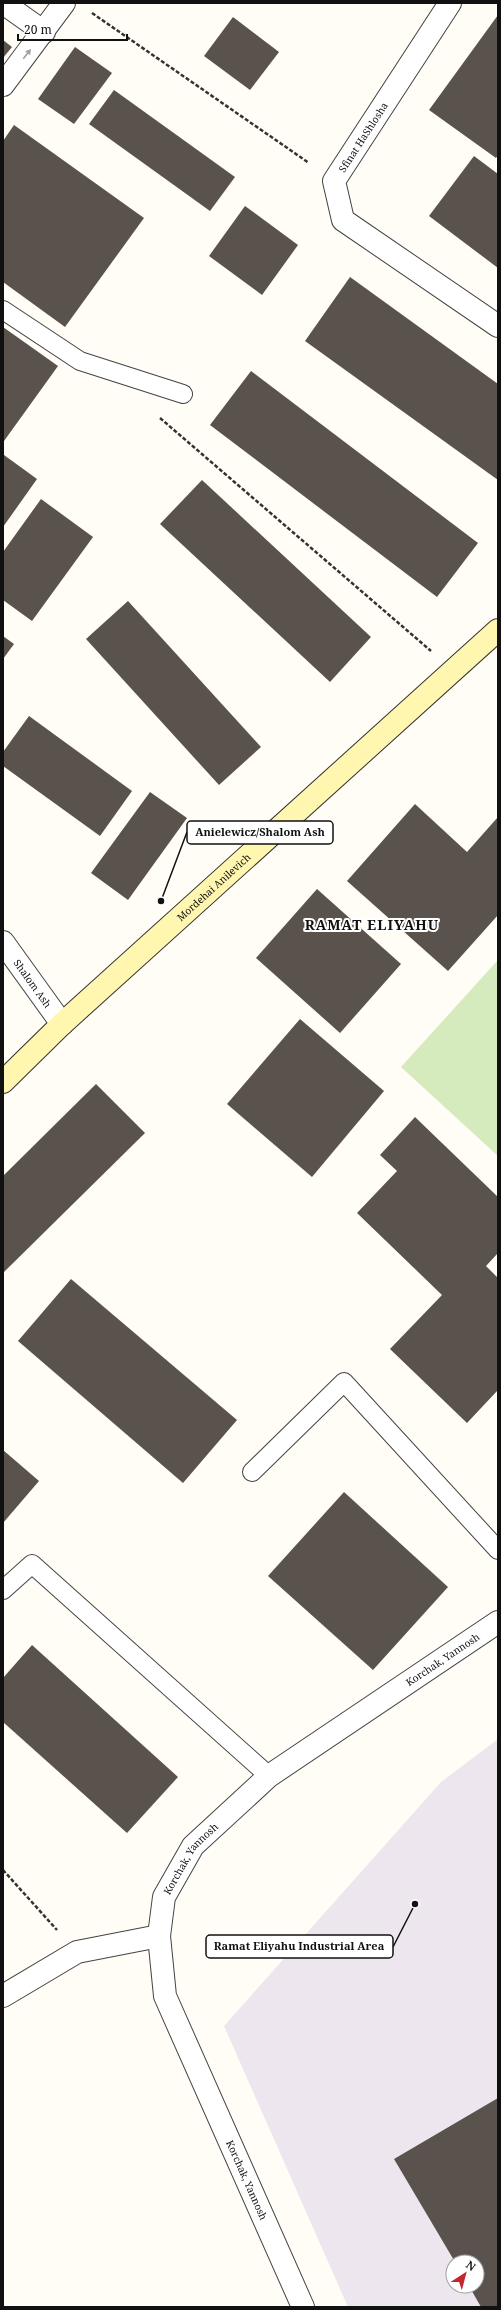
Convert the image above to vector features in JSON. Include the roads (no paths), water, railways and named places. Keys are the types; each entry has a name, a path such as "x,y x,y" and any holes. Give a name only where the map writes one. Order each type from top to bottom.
{"street":[{"path":"3,3 44,32"},
{"path":"3,85 44,32 64,3"},
{"name":"Sfinat HaShlosha","path":"450,3 334,181 343,220 498,326"},
{"name":"Mordehai Anilevich","path":"3,1082 62,1024 454,671 496,635"},
{"name":"Shalom Ash","path":"3,942 62,1024"},
{"name":"Korchak, Yannosh","path":"303,2307 165,1996 159,1936 164,1897 193,1846 269,1776 498,1622"},
{"path":"3,1996 77,1952 159,1936"}],"lane":[{"path":"3,310 80,361 183,394"},
{"path":"252,1472 344,1382 498,1550"},
{"path":"3,1590 32,1564 269,1776"}],"place":[{"name":"Anielewicz/Shalom Ash","path":"161,901"},
{"name":"Ramat Eliyahu Industrial Area","path":"415,1904"}],"district":[{"name":"RAMAT ELIYAHU","path":"372,925"}]}
